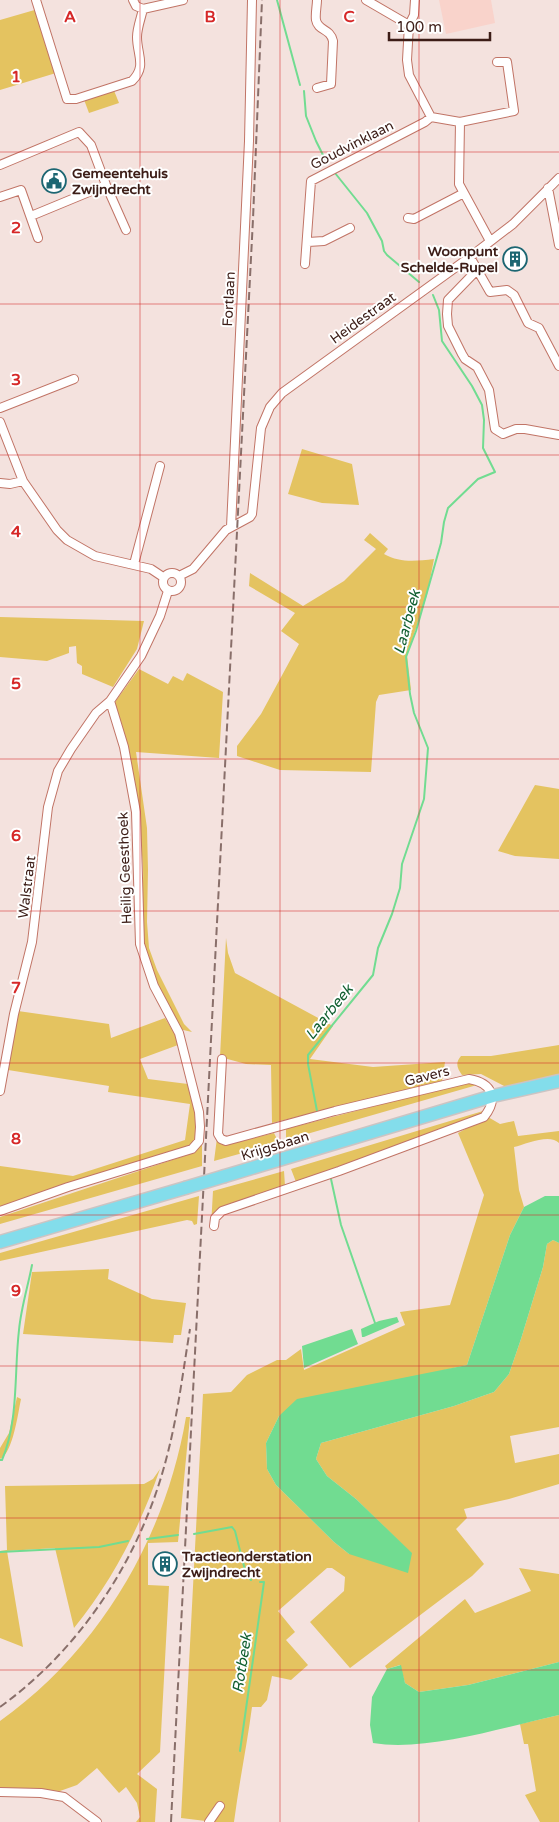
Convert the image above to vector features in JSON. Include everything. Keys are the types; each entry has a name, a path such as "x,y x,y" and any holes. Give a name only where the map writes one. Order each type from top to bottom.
{"main road":[{"name":"Krijgsbaan","path":"0,1242 493,1096 559,1081"}],"street":[{"path":"36,0 68,99 76,99 132,81 139,74 141,60 137,34 143,10"},
{"path":"133,0 136,6 143,10 183,0"},
{"name":"Fortlaan","path":"231,527 249,141 252,0"},
{"path":"317,0 316,21 319,26 332,35 333,40 331,84 317,88"},
{"path":"366,0 409,26"},
{"path":"415,0 414,16 409,26 407,68 431,116 460,122 514,111 507,62 497,62"},
{"name":"Goudvinklaan","path":"305,264 308,242 310,183 313,179 425,122 431,116"},
{"path":"460,122 459,184 490,241"},
{"path":"0,165 79,132 91,145 126,230"},
{"name":"Heidestraat","path":"231,527 252,514 259,440 265,415 282,393 513,224 559,178"},
{"path":"31,216 106,185"},
{"path":"548,188 559,244"},
{"path":"0,198 21,190 38,238"},
{"path":"408,218 414,219 464,193"},
{"path":"308,242 324,240 350,228"},
{"path":"470,257 490,292 510,291 528,323 539,328 559,366"},
{"path":"478,269 448,300 448,326 465,359 477,367 488,390 495,429 503,434 516,429 525,429 559,435"},
{"path":"0,408 74,379"},
{"path":"0,422 23,480 57,530 67,540 95,556 151,569 163,577"},
{"path":"134,564 160,466"},
{"path":"0,483 10,484 23,480"},
{"path":"179,576 193,569 231,527"},
{"path":"163,577 169,573 176,573 181,581 180,586 176,590 168,591"},
{"path":"163,577 163,586 168,591"},
{"path":"110,701 141,656 150,639 168,591"},
{"name":"Walstraat","path":"0,1092 14,1014 32,942 48,807 52,790 58,771 71,749 96,714 110,701"},
{"name":"Heilig Geesthoek","path":"0,1211 68,1187 192,1149 199,1141 199,1112 178,1033 154,986 140,944 136,812 124,747 110,701"},
{"name":"Gavers","path":"222,1059 218,1134 221,1139 226,1141 335,1111 469,1079 478,1080 484,1084 493,1096"},
{"path":"214,1226 215,1218 222,1211 484,1116 491,1105 493,1096"},
{"path":"0,1792 41,1793 64,1797 97,1822"},
{"path":"209,1822 220,1806"}],"shaded area":[{"path":"439,0 491,0 495,23 446,34"},
{"path":"38,9 56,73 0,90 0,20"},
{"path":"113,88 119,103 89,113 83,97"},
{"path":"302,449 352,464 359,505 322,503 288,494"},
{"path":"370,533 388,549 384,554 390,557 408,561 434,559 427,595 407,655 411,690 379,695 376,702 371,772 280,770 237,756 237,746 261,714 299,644 281,631 295,613 249,586 250,573 303,606 344,581 376,549 364,540"},
{"path":"0,617 144,621 137,649 113,687 82,674 82,666 77,663 76,646 69,647 69,653 47,661 0,657"},
{"path":"139,669 168,684 173,676 183,681 187,673 223,692 219,758 136,752 147,828 147,922 149,948 157,970 184,1024 192,1032 179,1029 153,975 143,942 141,924 143,870 137,806 130,764 115,702"},
{"path":"535,785 559,789 559,859 515,856 498,851"},
{"path":"226,938 228,953 235,973 333,1026 310,1059 373,1067 445,1062 442,1081 272,1123 271,1065 246,1064 220,1057"},
{"path":"18,1011 109,1024 111,1038 165,1018 176,1036 178,1045 140,1059 148,1079 188,1084 195,1107 197,1123 195,1139 191,1146 107,1171 0,1208 0,1166 73,1176 185,1140 190,1104 108,1092 109,1086 8,1070"},
{"path":"559,1045 559,1074 508,1088 481,1074 462,1075 457,1066 461,1056 491,1056"},
{"path":"468,1082 477,1085 286,1140 286,1129"},
{"path":"483,1111 482,1114 296,1182 291,1169"},
{"path":"488,1117 500,1124 514,1121 518,1136 559,1131 559,1143 555,1140 544,1139 514,1147 519,1190 524,1207 510,1235 467,1365 427,1374 279,1416 266,1443 267,1469 276,1485 334,1542 349,1554 411,1553 356,1499 327,1476 316,1459 321,1443 454,1406 494,1392 509,1374 543,1267 547,1244 553,1240 559,1243 559,1427 510,1436 515,1463 559,1454 559,1484 509,1499 464,1509 467,1518 456,1529 484,1564 472,1576 350,1668 310,1622 344,1591 345,1577 332,1568 327,1568 278,1611 295,1632 286,1640 308,1665 291,1680 272,1676 267,1700 261,1707 252,1707 234,1822 214,1822 181,1818 203,1394 231,1392 247,1375 277,1360 286,1360 301,1349 304,1370 405,1325 400,1312 450,1305 484,1195 458,1133"},
{"path":"274,1133 279,1143 214,1161 217,1138 221,1144 227,1145"},
{"path":"202,1143 202,1166 0,1224 0,1217 184,1156 194,1151"},
{"path":"284,1171 285,1186 220,1208 215,1211 211,1226 213,1191"},
{"path":"199,1196 197,1224 194,1225 192,1221 187,1220 0,1261 0,1253"},
{"path":"545,1196 559,1196 559,1243 553,1240 547,1244 543,1267 509,1374 494,1392 454,1406 321,1443 316,1459 327,1476 356,1499 412,1553 408,1573 349,1554 334,1542 276,1485 267,1469 266,1443 279,1416 297,1399 467,1365 510,1235 524,1207"},
{"path":"109,1269 108,1279 152,1299 186,1303 181,1335 174,1335 173,1343 23,1334 32,1272"},
{"path":"397,1317 399,1322 362,1337 361,1329 379,1321"},
{"path":"352,1329 358,1344 304,1368 302,1346"},
{"path":"17,1397 21,1399 12,1441 5,1455 0,1459 0,1448 9,1433"},
{"path":"186,1417 190,1417 178,1542 148,1543 148,1585 169,1586 160,1752 137,1774 157,1789 155,1822 136,1822 140,1817 137,1803 126,1787 119,1793 97,1768 77,1785 60,1791 0,1789 0,1721 36,1692 68,1660 98,1625 123,1587 145,1547 163,1505"},
{"path":"160,1469 144,1512 124,1552 101,1591 74,1628 55,1548 7,1551 23,1647 0,1638 0,1551 7,1550 5,1486 144,1484 153,1479"},
{"path":"519,1568 559,1574 559,1662 468,1685 419,1692 405,1683 400,1665 387,1669 385,1666 465,1599 475,1613 531,1591"},
{"path":"559,1662 559,1715 490,1732 441,1741 394,1745 373,1743 370,1725 372,1697 387,1669 401,1665 405,1683 419,1692 468,1685"},
{"path":"559,1715 559,1822 540,1822 525,1795 536,1791 528,1744 524,1744 520,1724"}],"waterway":[{"name":"Laarbeek","path":"277,0 300,85"},
{"name":"Laarbeek","path":"304,91 306,116 325,159"},
{"name":"Laarbeek","path":"335,173 367,213 382,241 387,255 419,282"},
{"name":"Laarbeek","path":"317,1111 308,1055 373,975 378,948 400,888 402,864 424,799 428,748 414,713 406,657 416,631 441,543 448,508 478,479 495,472 483,448 484,420 482,405 472,386 442,341 439,310 433,295"},
{"name":"Laarbeek","path":"331,1179 341,1225 375,1323"},
{"path":"0,1460 2,1460 7,1445 14,1412 20,1322 32,1265"},
{"name":"Rotbeek","path":"194,1534 232,1527 235,1531 246,1574 251,1580"},
{"name":"Rotbeek","path":"147,1539 178,1535"},
{"name":"Rotbeek","path":"0,1552 99,1547 128,1541"},
{"name":"Rotbeek","path":"240,1751 264,1582 260,1582"}],"railway":[{"path":"171,1822 253,219 262,0"},
{"path":"0,1707 30,1683 58,1656 83,1627 125,1563 142,1529 156,1493 167,1456 190,1329"}],"place":[{"name":"Gemeentehuis Zwijndrecht","path":"54,181"},
{"name":"Woonpunt Schelde-Rupel","path":"515,259"},
{"name":"Tractieonderstation Zwijndrecht","path":"165,1564"}]}
